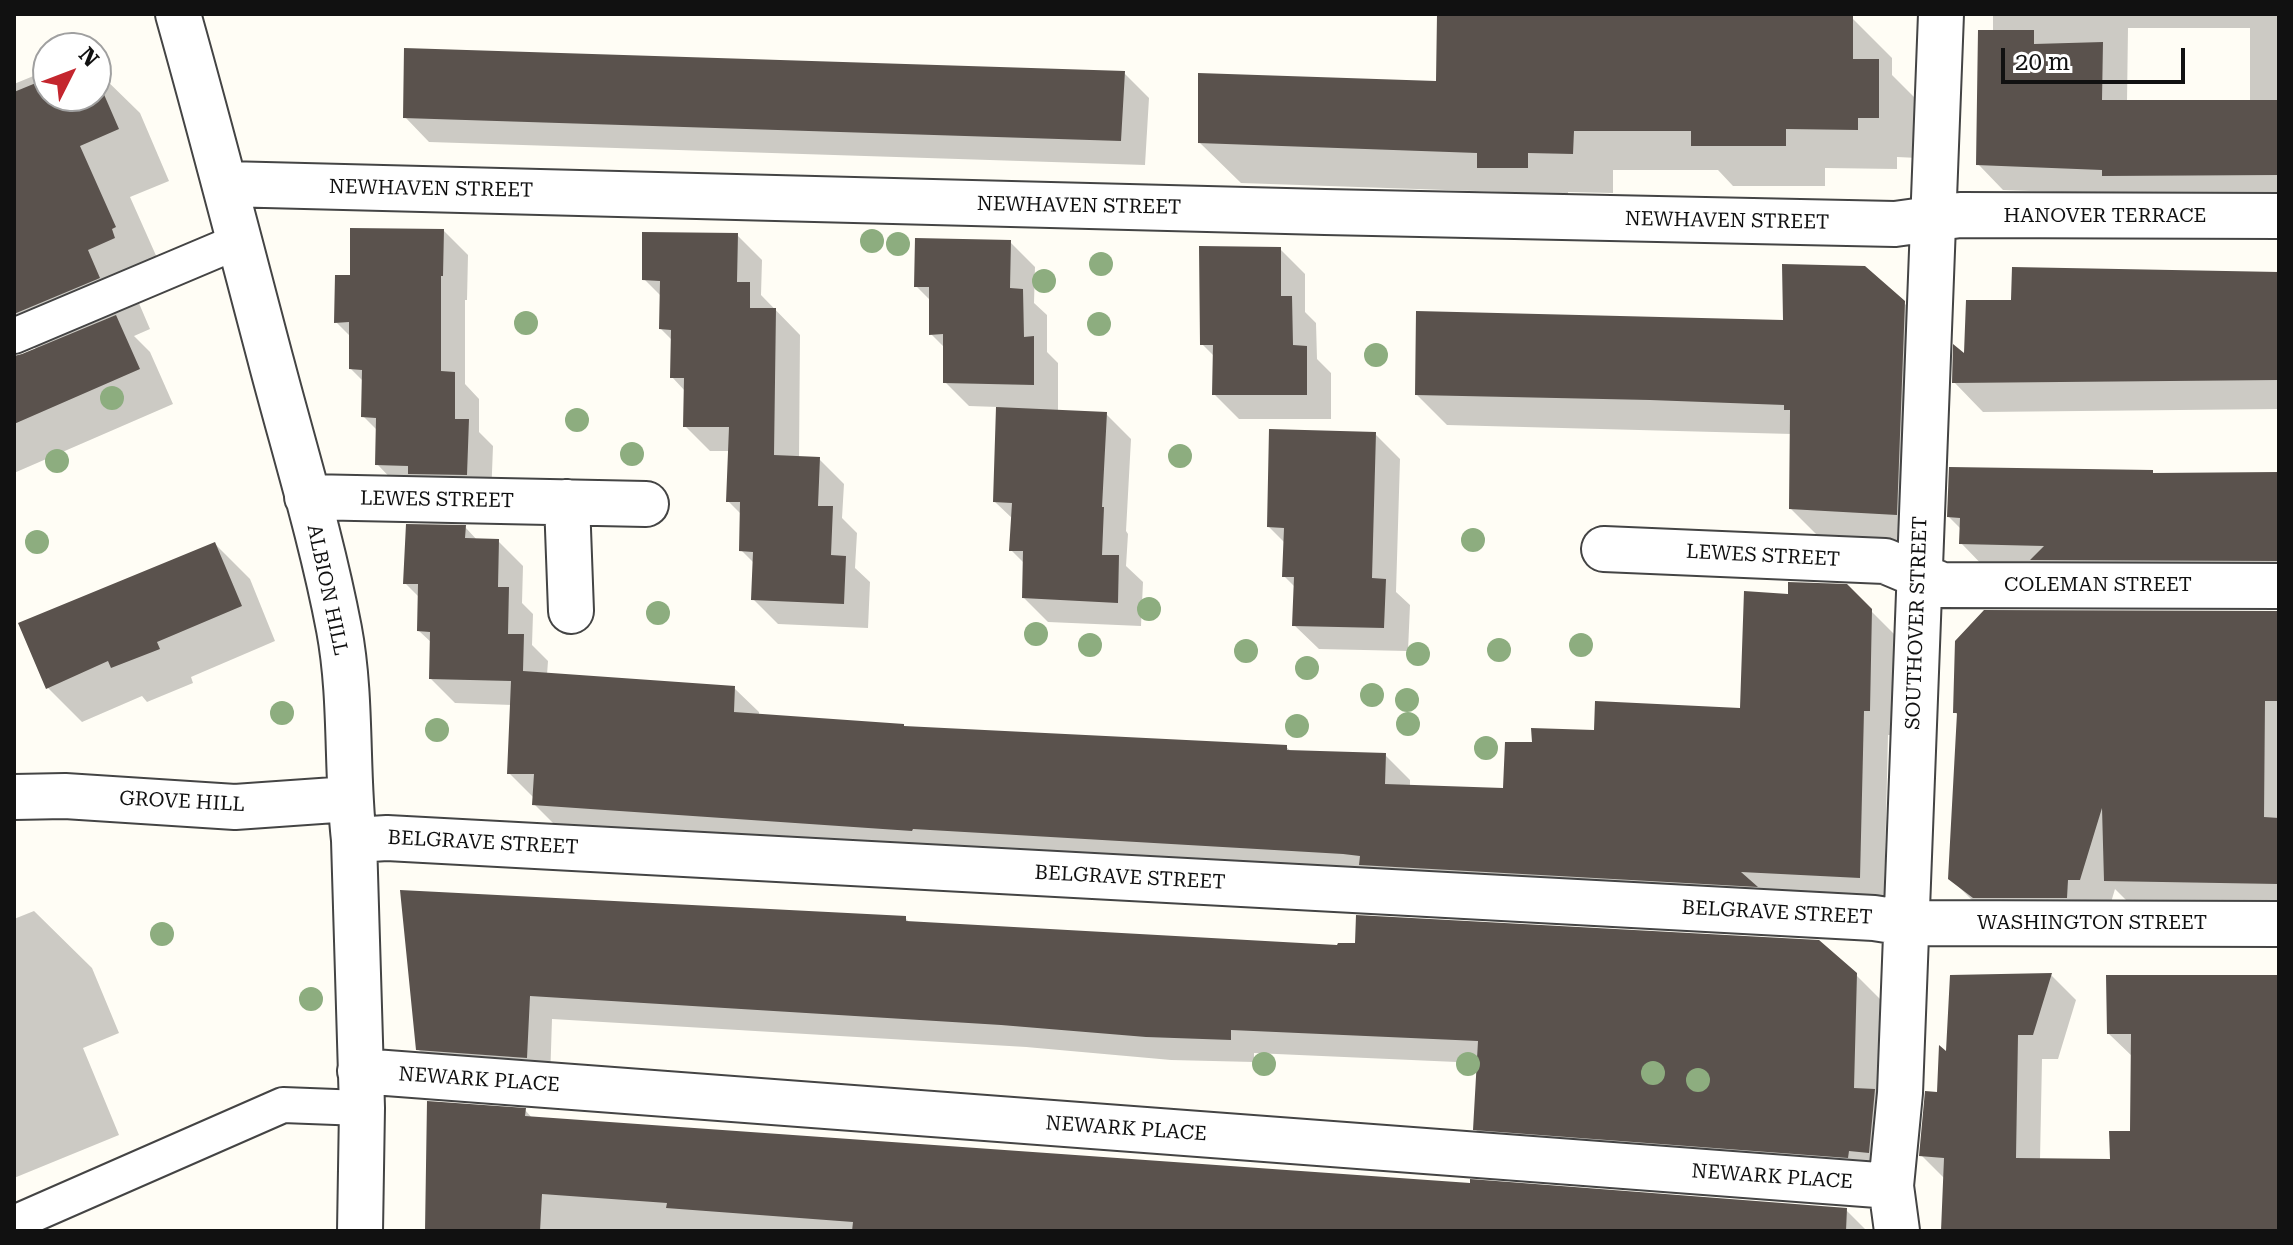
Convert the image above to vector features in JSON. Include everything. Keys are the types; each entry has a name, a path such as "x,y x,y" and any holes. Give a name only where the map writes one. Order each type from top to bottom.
{"street":[{"name":"ALBION HILL","path":"178,14 226,184 339,630 346,688 361,1090 360,1231"},
{"name":"SOUTHOVER STREET","path":"1897,1231 1891,1186 1900,1093 1941,14"},
{"name":"NEWHAVEN STREET","path":"226,184 1879,224 1932,220"},
{"name":"HANOVER TERRACE","path":"1932,220 1960,215 2279,216"},
{"name":"LEWES STREET","path":"307,497 646,504"},
{"path":"567,502 571,611"},
{"name":"LEWES STREET","path":"1604,549 1885,561 1919,575"},
{"name":"COLEMAN STREET","path":"1919,575 1942,585 2279,586"},
{"name":"GROVE HILL","path":"14,797 65,796 235,807 351,819"},
{"name":"BELGRAVE STREET","path":"351,819 403,838 1858,917 1906,923"},
{"name":"WASHINGTON STREET","path":"1906,923 2279,924"},
{"name":"NEWARK PLACE","path":"361,1090 1891,1186"}],"lane":[{"path":"14,336 239,241"},
{"path":"14,1223 283,1105 361,1090"}],"building":[{"path":"1437,14 1853,16 1853,59 1879,59 1879,118 1858,118 1858,130 1786,129 1786,146 1691,146 1691,131 1574,131 1573,154 1528,153 1528,168 1477,168 1477,153 1198,143 1198,73 1436,81"},
{"path":"1978,30 2034,30 2034,44 2103,42 2102,100 2279,100 2279,175 2102,176 2102,170 1976,165"},
{"path":"404,48 1125,71 1121,141 403,118"},
{"path":"32,85 32,112 112,112 119,129 80,146 116,227 112,229 115,238 88,250 100,278 14,314 14,92"},
{"path":"350,228 444,229 441,371 455,372 455,419 469,419 467,475 408,474 408,466 375,465 376,418 361,417 362,370 349,369 349,322 334,323 335,275 350,275"},
{"path":"642,232 738,233 737,282 750,282 750,308 776,308 774,455 820,457 818,506 833,506 831,555 846,556 844,604 751,600 753,552 739,551 740,502 726,502 729,427 683,427 684,378 670,378 671,330 659,329 660,281 642,280"},
{"path":"915,238 1011,240 1010,288 1023,289 1024,337 1034,336 1034,385 943,383 943,334 929,335 929,287 914,287"},
{"path":"1199,246 1281,247 1281,296 1292,296 1293,345 1307,346 1307,395 1212,395 1213,345 1200,345"},
{"path":"1782,264 1865,266 1905,301 1897,515 1789,509 1790,410 1784,410 1784,405 1415,395 1416,311 1783,320"},
{"path":"2012,267 2279,272 2279,380 1952,383 1953,344 1964,353 1966,300 2011,300"},
{"path":"116,315 140,369 14,424 14,356"},
{"path":"996,407 1107,412 1102,555 1119,555 1118,603 1022,598 1023,551 1009,551 1012,503 993,502"},
{"path":"1269,429 1376,432 1372,578 1386,579 1384,628 1292,626 1294,577 1282,577 1284,528 1267,527"},
{"path":"1949,467 2153,470 2153,473 2279,472 2279,561 2030,560 2044,546 1959,544 1960,518 1947,517"},
{"path":"406,524 466,525 465,538 499,539 498,587 509,587 508,634 524,634 523,671 735,686 734,712 904,726 1287,745 1287,750 1386,753 1385,784 1503,788 1505,742 1532,742 1531,728 1594,730 1595,701 1740,708 1744,591 1788,594 1788,582 1847,584 1872,609 1870,711 1864,711 1860,878 1741,872 1758,887 1359,865 1360,856 1343,854 912,831 532,805 534,774 507,774 511,681 429,679 430,632 417,631 418,584 403,584"},
{"path":"215,542 242,606 157,642 160,649 111,668 108,661 46,689 18,623"},
{"path":"1984,610 2279,611 2279,701 2265,701 2264,817 2279,818 2278,884 2104,881 2102,808 2080,880 2068,880 2067,898 1973,898 1948,879 1957,713 1953,713 1955,641"},
{"path":"400,890 906,916 906,921 1337,945 1355,943 1356,915 1819,940 1857,973 1854,1088 1875,1089 1869,1153 1849,1151 1848,1158 1473,1130 1478,1041 1231,1030 1231,1040 1146,1037 530,996 527,1058 416,1050"},
{"path":"2052,973 2033,1035 2018,1035 2016,1158 2110,1159 2109,1131 2130,1131 2131,1034 2107,1034 2106,975 2279,975 2279,1231 1941,1231 1944,1158 1919,1156 1925,1091 1937,1092 1939,1045 1946,1051 1950,975"},
{"path":"427,1101 526,1108 525,1116 1470,1183 1470,1179 1847,1208 1846,1231 852,1231 853,1222 666,1208 667,1203 542,1194 540,1231 425,1231"}]}
